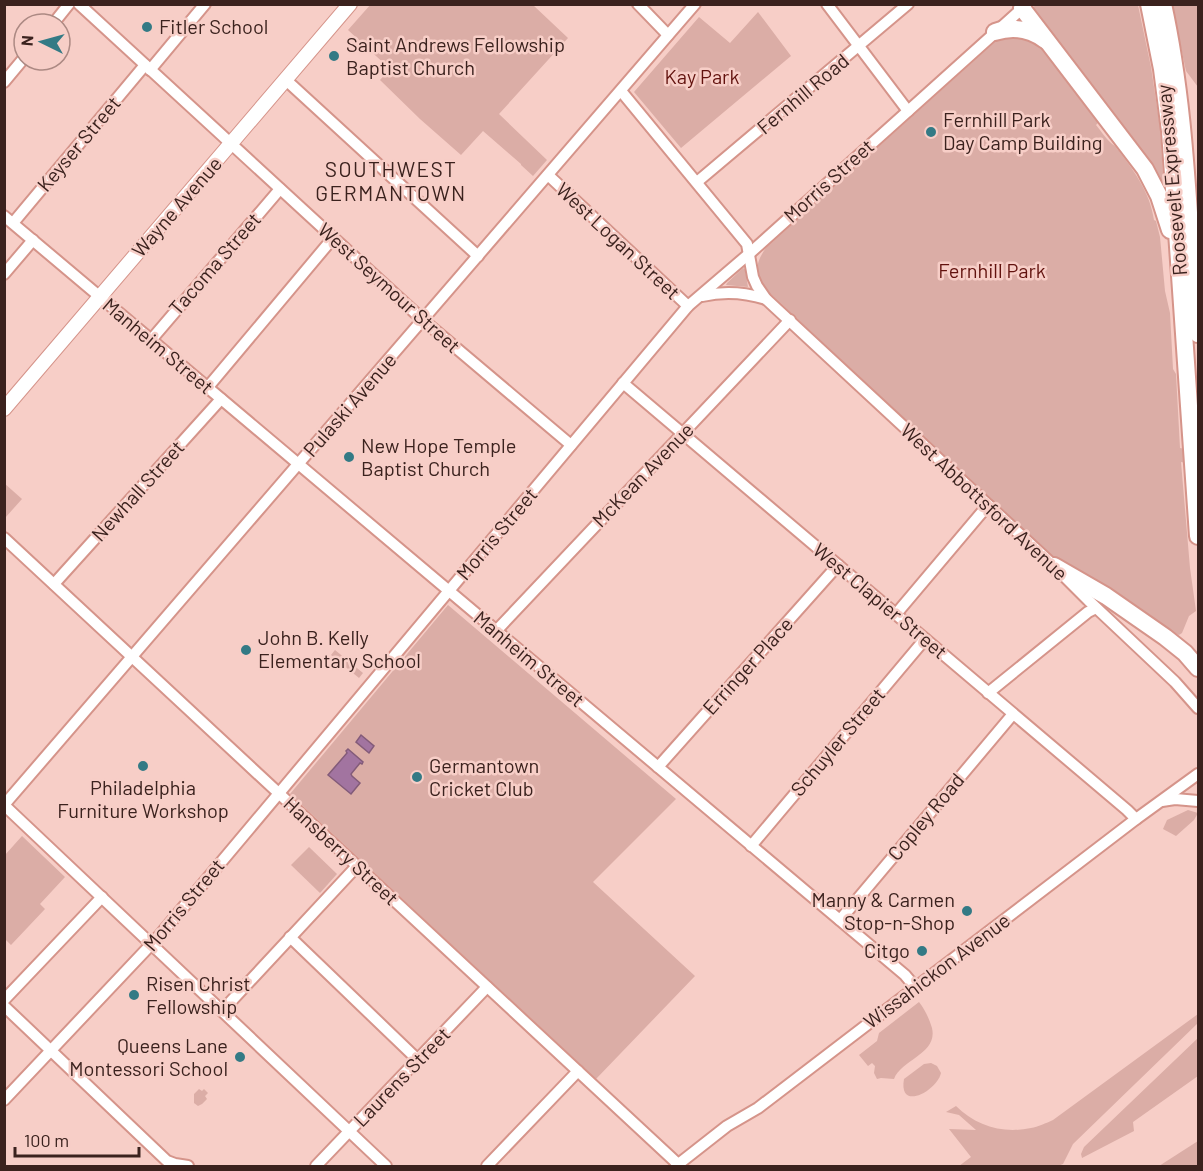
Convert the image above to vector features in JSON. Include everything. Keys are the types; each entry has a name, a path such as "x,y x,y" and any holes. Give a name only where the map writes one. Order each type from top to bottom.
{"highway":[{"name":"Roosevelt Expressway","path":"1149,4 1169,121 1198,536"},
{"name":"Roosevelt Expressway","path":"1163,4 1184,130 1198,334"},
{"path":"1022,6 1135,154 1153,182 1164,209 1181,277"},
{"path":"995,32 1016,29 1032,32 1046,40"},
{"path":"1054,566 1124,608 1176,645 1198,668"},
{"path":"1096,608 1113,606 1124,608"}],"main road":[{"name":"Wayne Avenue","path":"4,410 350,4"}],"street":[{"name":"West Seymour Street","path":"79,4 423,320 571,446"},
{"name":"Keyser Street","path":"9,219 206,4"},
{"path":"638,4 668,35"},
{"name":"Pulaski Avenue","path":"5,805 695,4"},
{"path":"828,4 908,111"},
{"name":"Fernhill Road","path":"697,182 909,4"},
{"name":"Morris Street","path":"4,1100 152,944 688,306 750,253 1022,6"},
{"path":"286,80 478,256"},
{"name":"West Abbottsford Avenue","path":"621,91 747,244 754,281 766,299 1054,566 1175,682 1198,708"},
{"name":"West Logan Street","path":"548,175 688,306"},
{"name":"Tacoma Street","path":"151,340 280,189"},
{"name":"Manheim Street","path":"9,219 905,975 915,987"},
{"path":"208,387 333,238"},
{"path":"4,274 33,240"},
{"name":"West Abbottsford Avenue","path":"700,297 734,292 766,299"},
{"name":"McKean Avenue","path":"496,631 790,320"},
{"name":"West Clapier Street","path":"623,383 1136,819"},
{"name":"Newhall Street","path":"54,584 221,399"},
{"path":"896,614 988,505"},
{"name":"Hansberry Street","path":"4,538 578,1071 677,1166"},
{"name":"Erringer Place","path":"658,767 838,565"},
{"path":"988,693 1088,612 1096,608"},
{"name":"Schuyler Street","path":"751,846 925,639"},
{"name":"Copley Road","path":"840,920 1013,714"},
{"name":"Wissahickon Avenue","path":"677,1166 727,1126 753,1111 1198,774"},
{"path":"1162,801 1175,799 1198,801"},
{"path":"5,805 386,1167"},
{"path":"222,1011 357,866"},
{"path":"4,1000 102,897"},
{"path":"290,937 418,1060"},
{"name":"Laurens Street","path":"316,1167 487,987"},
{"path":"4,1006 171,1163 188,1167"},
{"path":"487,1167 578,1071"}],"green space":[{"path":"371,4 533,5 568,38 499,114 547,160 533,176 483,131 461,155 380,80 390,69 348,30"},
{"path":"1036,5 1138,5 1160,127 1164,188 1032,8"},
{"path":"1172,5 1198,5 1198,87 1186,71"},
{"name":"Kay Park","path":"758,12 791,56 681,148 634,92 699,17 730,43"},
{"name":"Fernhill Park","path":"1012,33 1040,43 1100,121 1096,125 1115,146 1139,180 1149,199 1156,221 1170,313 1180,448 1198,452 1198,465 1181,462 1196,611 1189,616 1179,635 1048,553 771,294 759,277 757,267 766,248 999,38"},
{"path":"743,268 748,287 726,285 727,283"},
{"path":"4,483 22,499 5,518 4,518"},
{"name":"Germantown Cricket Club","path":"448,605 676,799 593,882 695,976 596,1079 290,794"},
{"path":"335,650 363,673 359,678 331,655"},
{"path":"1188,810 1198,813 1194,820 1176,836 1163,829 1167,820"},
{"path":"22,836 65,877 40,904 45,909 11,945 5,939 5,855"},
{"path":"309,847 337,874 320,893 291,865"},
{"path":"919,1002 932,1028 930,1044 904,1066 894,1079 877,1079 874,1073 875,1066 872,1063 868,1066 859,1055 877,1041 879,1033"},
{"path":"1198,1014 1198,1023 1073,1144 1063,1164 1058,1166 959,1166 971,1157 949,1129 976,1130 959,1115 946,1112 956,1106 972,1119 1000,1129 1021,1130 1042,1125 1053,1120"},
{"path":"1198,1038 1198,1076 1133,1122 1134,1131 1082,1158 1084,1147"},
{"path":"931,1063 937,1066 941,1073 938,1080 926,1092 919,1095 907,1095 904,1089 904,1079 924,1064"},
{"path":"199,1089 202,1091 204,1089 208,1093 205,1096 207,1099 198,1106 194,1103 194,1094"},
{"path":"1198,1141 1198,1166 1159,1166"}],"shaded area":[{"path":"361,735 374,746 369,753 356,742"},
{"path":"348,749 363,762 351,774 360,783 351,794 328,775"}],"place":[{"name":"Fitler School","path":"147,27"},
{"name":"Saint Andrews Fellowship Baptist Church","path":"334,56"},
{"name":"Fernhill Park Day Camp Building","path":"931,132"},
{"name":"New Hope Temple Baptist Church","path":"349,457"},
{"name":"John B. Kelly Elementary School","path":"246,650"},
{"name":"Philadelphia Furniture Workshop","path":"143,766"},
{"name":"Germantown Cricket Club","path":"417,777"},
{"name":"Manny & Carmen Stop-n-Shop","path":"967,911"},
{"name":"Citgo","path":"922,951"},
{"name":"Risen Christ Fellowship","path":"134,995"},
{"name":"Queens Lane Montessori School","path":"240,1057"}],"district":[{"name":"SOUTHWEST GERMANTOWN","path":"391,182"}]}
